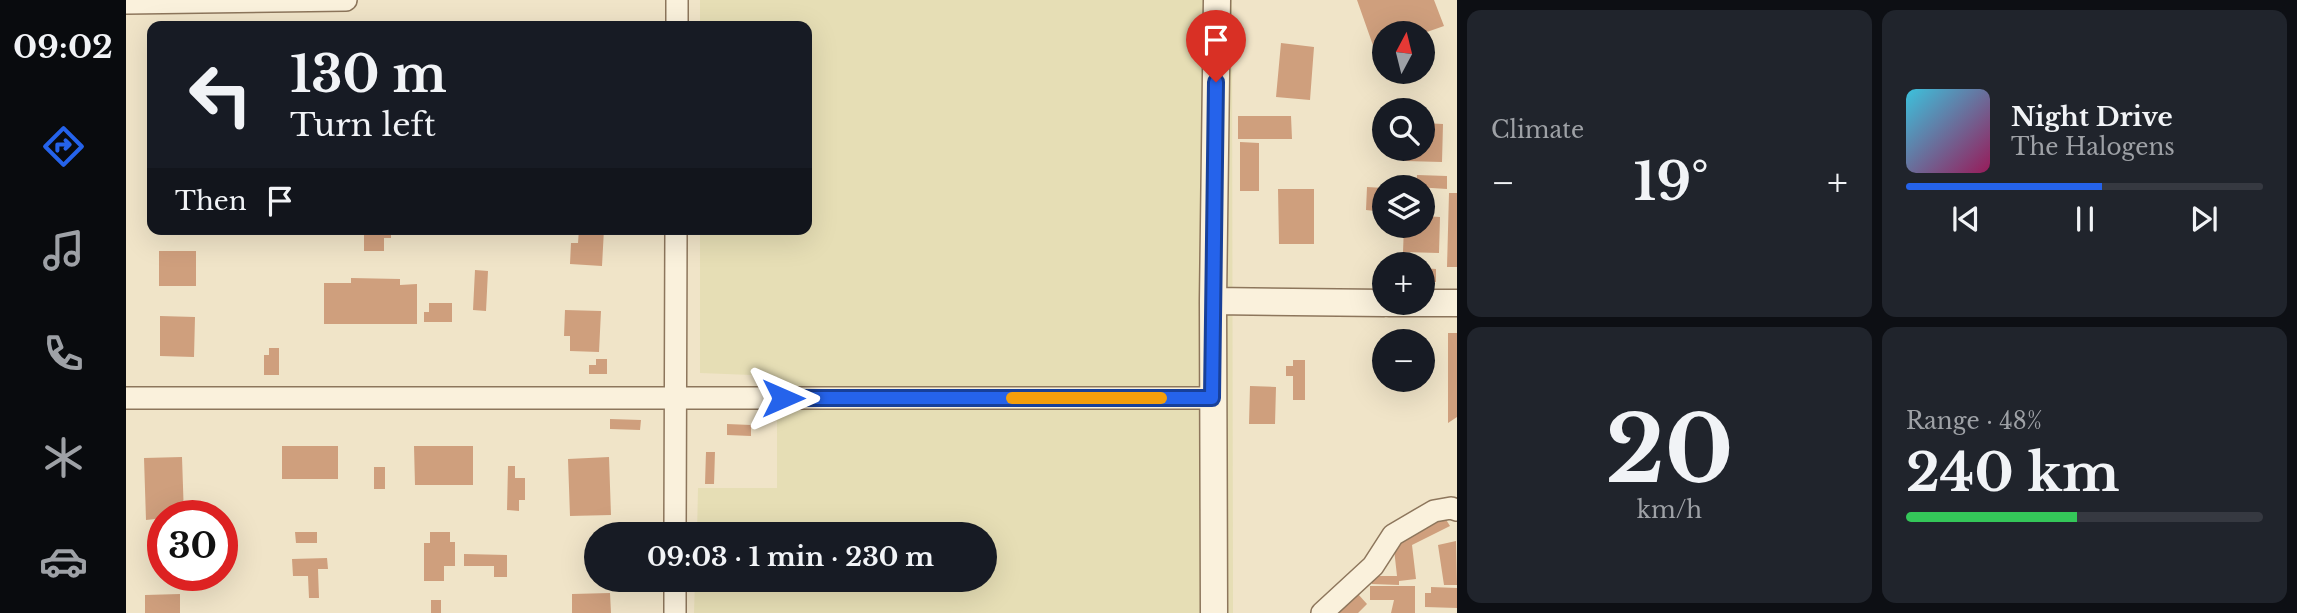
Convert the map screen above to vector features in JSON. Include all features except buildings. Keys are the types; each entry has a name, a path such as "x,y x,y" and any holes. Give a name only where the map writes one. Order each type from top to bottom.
{"street":[{"path":"126,4 346,0"},
{"path":"677,0 677,21"},
{"path":"1214,613 1212,398 1217,0"},
{"path":"675,522 676,235"},
{"path":"1213,301 1372,303"},
{"path":"1435,303 1457,303"},
{"path":"126,398 1212,398"},
{"path":"1322,613 1373,566 1393,535 1433,511 1451,508 1457,510"},
{"path":"674,613 675,592"}],"shaded area":[{"path":"700,0 1232,0 1233,613 694,613 695,592 997,592 997,522 697,522 698,488 777,488 777,376 700,373 700,235 812,235 812,21 700,21"}],"slow traffic":[{"path":"1012,398 1161,398"}],"route":[{"path":"783,398 1212,398 1216,82"}]}
